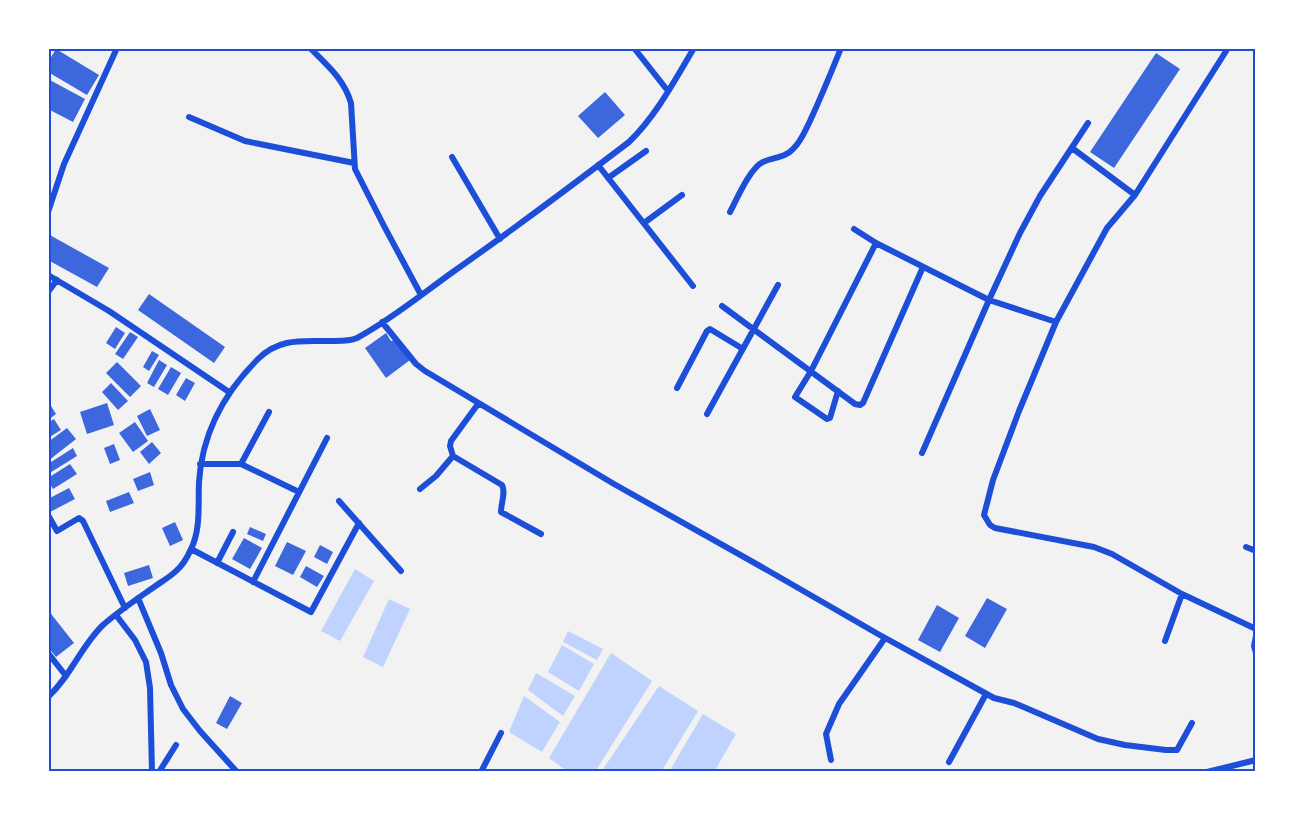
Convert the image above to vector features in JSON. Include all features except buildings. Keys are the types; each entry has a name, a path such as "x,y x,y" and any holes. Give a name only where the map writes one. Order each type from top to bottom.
{"street":[{"path":"48,212 64,164 117,48"},
{"path":"310,48 340,78 348,93 351,103 355,169 421,295"},
{"path":"634,48 668,91"},
{"path":"48,697 66,676 87,642 102,626 176,571 191,549 197,533 200,464 207,437 229,393 258,359 279,344 293,341 355,339 500,239 641,131 694,48"},
{"path":"730,212 757,166 786,155 795,148 822,96 841,48"},
{"path":"1228,48 1135,195 1107,228 1056,322 993,480 984,515 990,525 995,528 1094,547 1112,554 1182,594 1256,629"},
{"path":"189,117 245,141 354,163"},
{"path":"922,453 988,300 1025,224 1040,196 1088,123"},
{"path":"1072,148 1135,195"},
{"path":"608,178 646,151"},
{"path":"452,157 500,239"},
{"path":"598,165 693,286"},
{"path":"644,224 682,195"},
{"path":"854,229 876,243 988,300 1056,322"},
{"path":"838,391 830,418 827,419 795,398 876,243"},
{"path":"722,306 855,405 860,405 863,403 923,267"},
{"path":"48,275 109,310 229,393"},
{"path":"48,292 57,280"},
{"path":"707,414 778,285"},
{"path":"382,322 416,364 478,404 614,484 994,698 1040,713 1080,733 1125,745 1178,750 1192,723"},
{"path":"677,388 710,329 743,350"},
{"path":"478,404 452,441 450,446 453,456 502,485 504,490 501,512 541,534"},
{"path":"241,464 270,411"},
{"path":"253,582 327,438"},
{"path":"420,489 436,476 453,456"},
{"path":"200,464 241,464 299,492"},
{"path":"339,501 401,571"},
{"path":"48,515 56,530 59,531 79,518 83,521 125,608"},
{"path":"191,549 312,612 359,524"},
{"path":"217,563 233,532"},
{"path":"1246,548 1256,551"},
{"path":"1165,641 1182,594"},
{"path":"138,598 161,653 171,685 183,709 237,772"},
{"path":"116,615 135,640 146,662 150,688 152,772"},
{"path":"1256,636 1254,646 1256,653"},
{"path":"831,760 826,734 839,704 885,638"},
{"path":"48,652 66,676"},
{"path":"949,762 986,694"},
{"path":"481,772 501,733"},
{"path":"159,772 177,745"},
{"path":"1207,772 1256,760"}],"water":[{"path":"355,569 374,581 340,641 321,631"},
{"path":"389,599 410,609 383,667 363,657"},
{"path":"568,631 603,649 597,660 563,642"},
{"path":"562,645 594,664 579,691 548,672"},
{"path":"611,653 652,681 595,772 568,772 549,758"},
{"path":"536,673 575,696 563,716 528,690"},
{"path":"659,686 698,711 661,772 601,772"},
{"path":"524,696 560,722 542,752 509,732"},
{"path":"703,714 736,734 714,772 669,772"}]}
